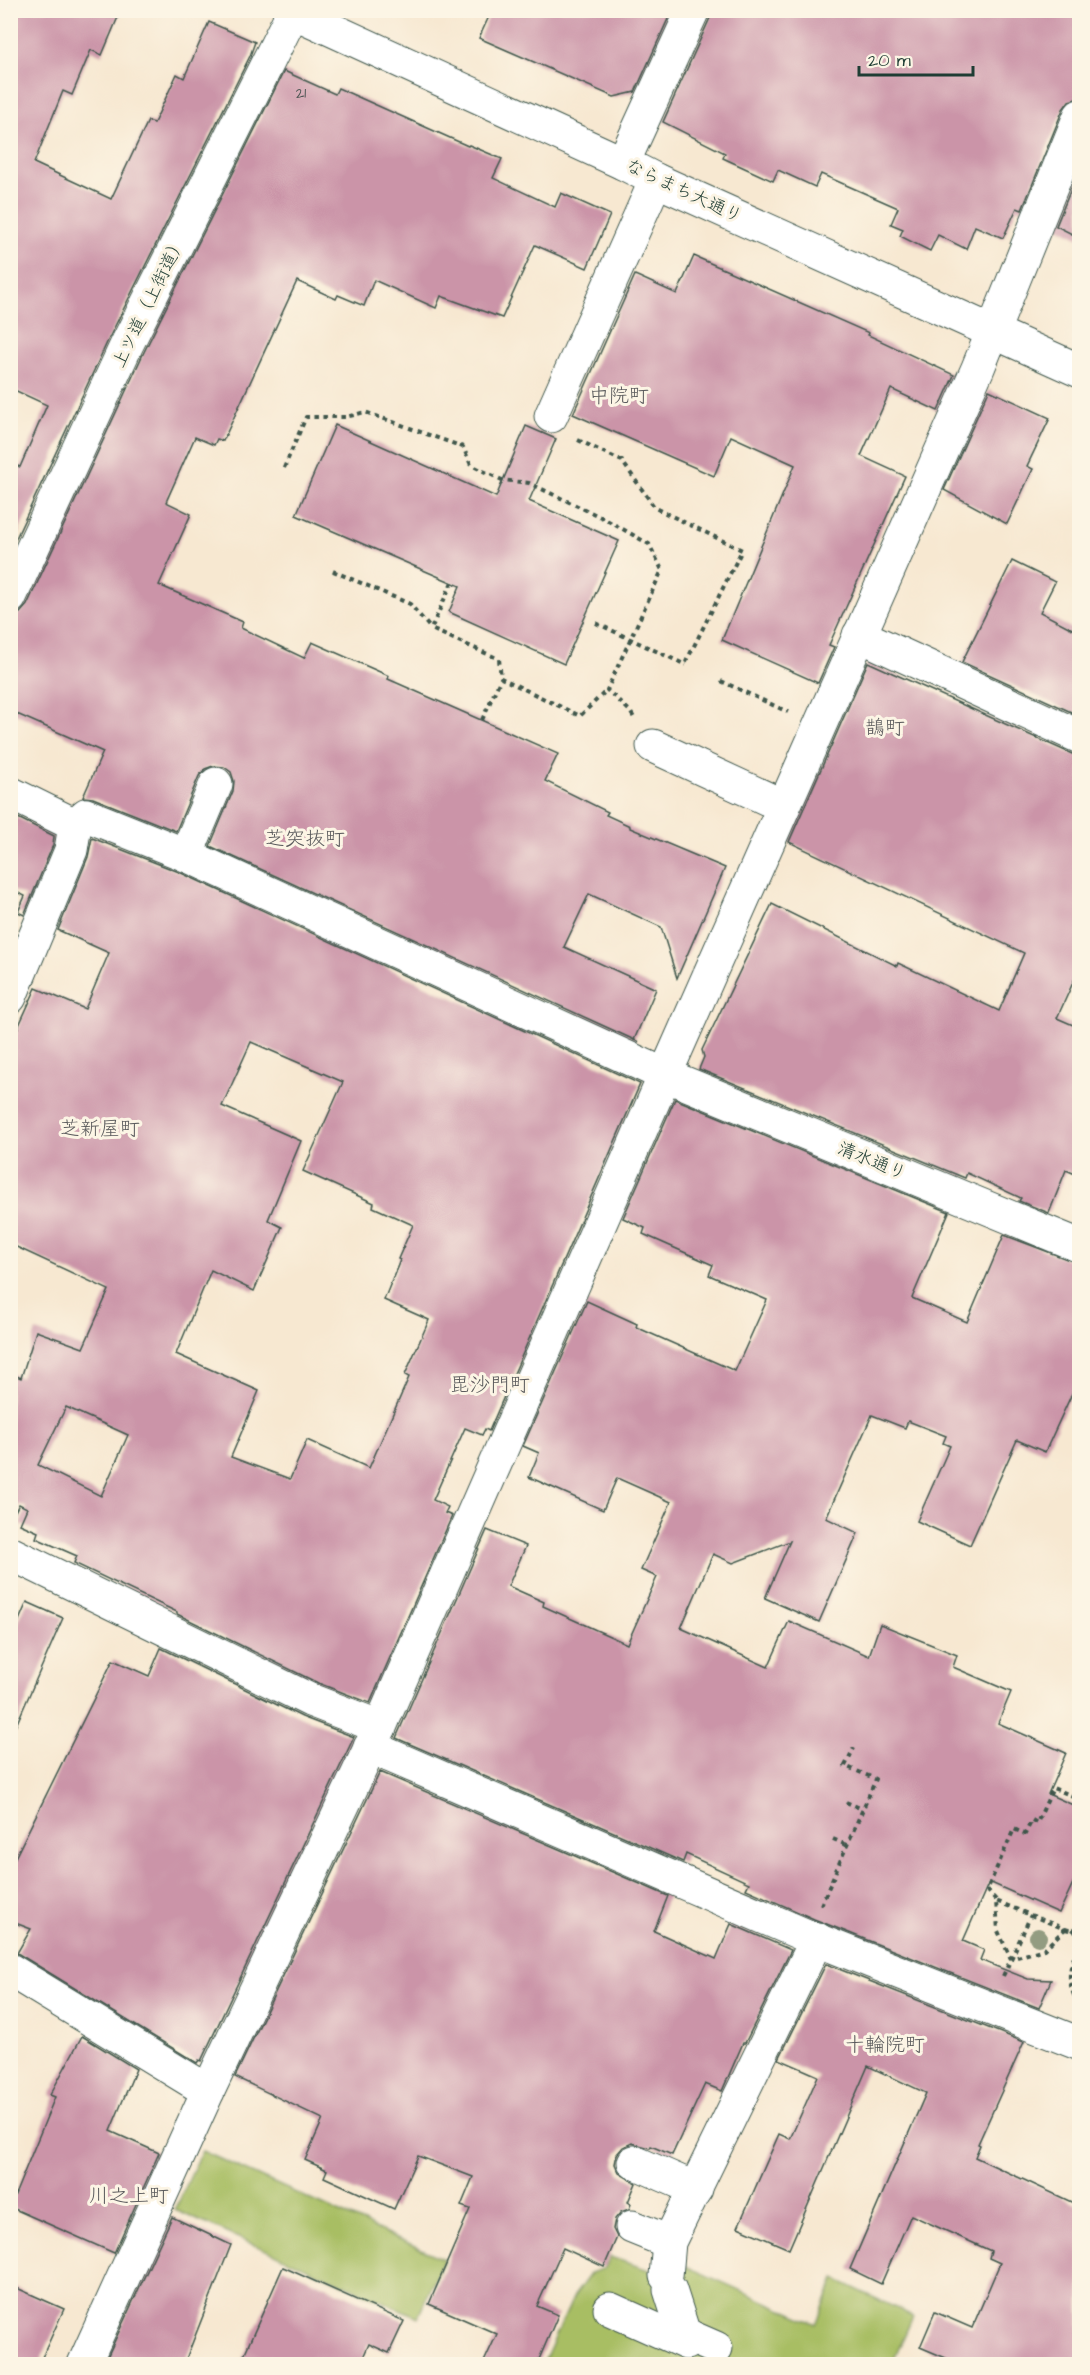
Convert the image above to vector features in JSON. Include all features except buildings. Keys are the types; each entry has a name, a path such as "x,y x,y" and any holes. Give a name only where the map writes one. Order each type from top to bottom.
{"street":[{"path":"623,163 693,10"},
{"name":"ならまち大通り","path":"292,11 656,180 1080,371"},
{"name":"上ツ道（上街道）","path":"10,597 127,344 292,11"},
{"path":"84,2364 208,2091 375,1737 993,331 1080,116"},
{"path":"551,417 656,180"},
{"path":"860,635 1080,737"},
{"path":"653,746 783,806"},
{"path":"186,855 216,784"},
{"path":"10,793 75,825 71,850 10,997"},
{"name":"清水通り","path":"75,825 86,815 186,855 665,1075 1080,1246"},
{"path":"10,1553 310,1700 375,1737 812,1937 1080,2044"},
{"path":"610,2309 686,2343 702,2342 684,2334 668,2283 669,2242 696,2189 812,1937"},
{"path":"10,1970 208,2091"},
{"path":"634,2162 696,2189"},
{"path":"632,2227 669,2242"}],"path":[{"path":"285,468 306,417 346,417 365,412 402,423 464,447 471,465 502,480 529,483 603,518 649,544 662,570 607,690 580,716 501,678"},
{"path":"551,417 546,424 622,461 655,508 742,550 686,664 597,623"},
{"path":"333,571 410,604 431,629 499,659 501,678 482,720"},
{"path":"431,629 452,582"},
{"path":"721,681 819,726"},
{"path":"607,690 630,711 653,746"},
{"path":"812,1937 847,1845 876,1779 845,1766 854,1748"},
{"path":"1080,1799 1053,1788 1037,1823 1032,1820 1025,1834 1014,1829 987,1890 996,1900 1080,1934"},
{"path":"846,1802 862,1809"},
{"path":"832,1839 847,1845"},
{"path":"996,1900 999,1931 1011,1959"},
{"path":"1006,1970 1031,1915"},
{"path":"1073,1932 1080,1918"},
{"path":"1011,1959 1044,1949 1065,1929"},
{"path":"1080,1943 1069,1968 1072,1993 1080,2008"}],"green space":[{"path":"202,2151 444,2259 418,2317 175,2210"},
{"path":"610,2257 658,2273 677,2262 816,2324 835,2279 913,2316 892,2364 549,2364 544,2362 574,2296 591,2273 605,2268"}],"district":[{"name":"中院町","path":"619,396"},
{"name":"鵲町","path":"885,728"},
{"name":"芝突抜町","path":"305,839"},
{"name":"芝新屋町","path":"100,1129"},
{"name":"毘沙門町","path":"490,1385"},
{"name":"十輪院町","path":"885,2045"},
{"name":"川之上町","path":"129,2196"}]}
